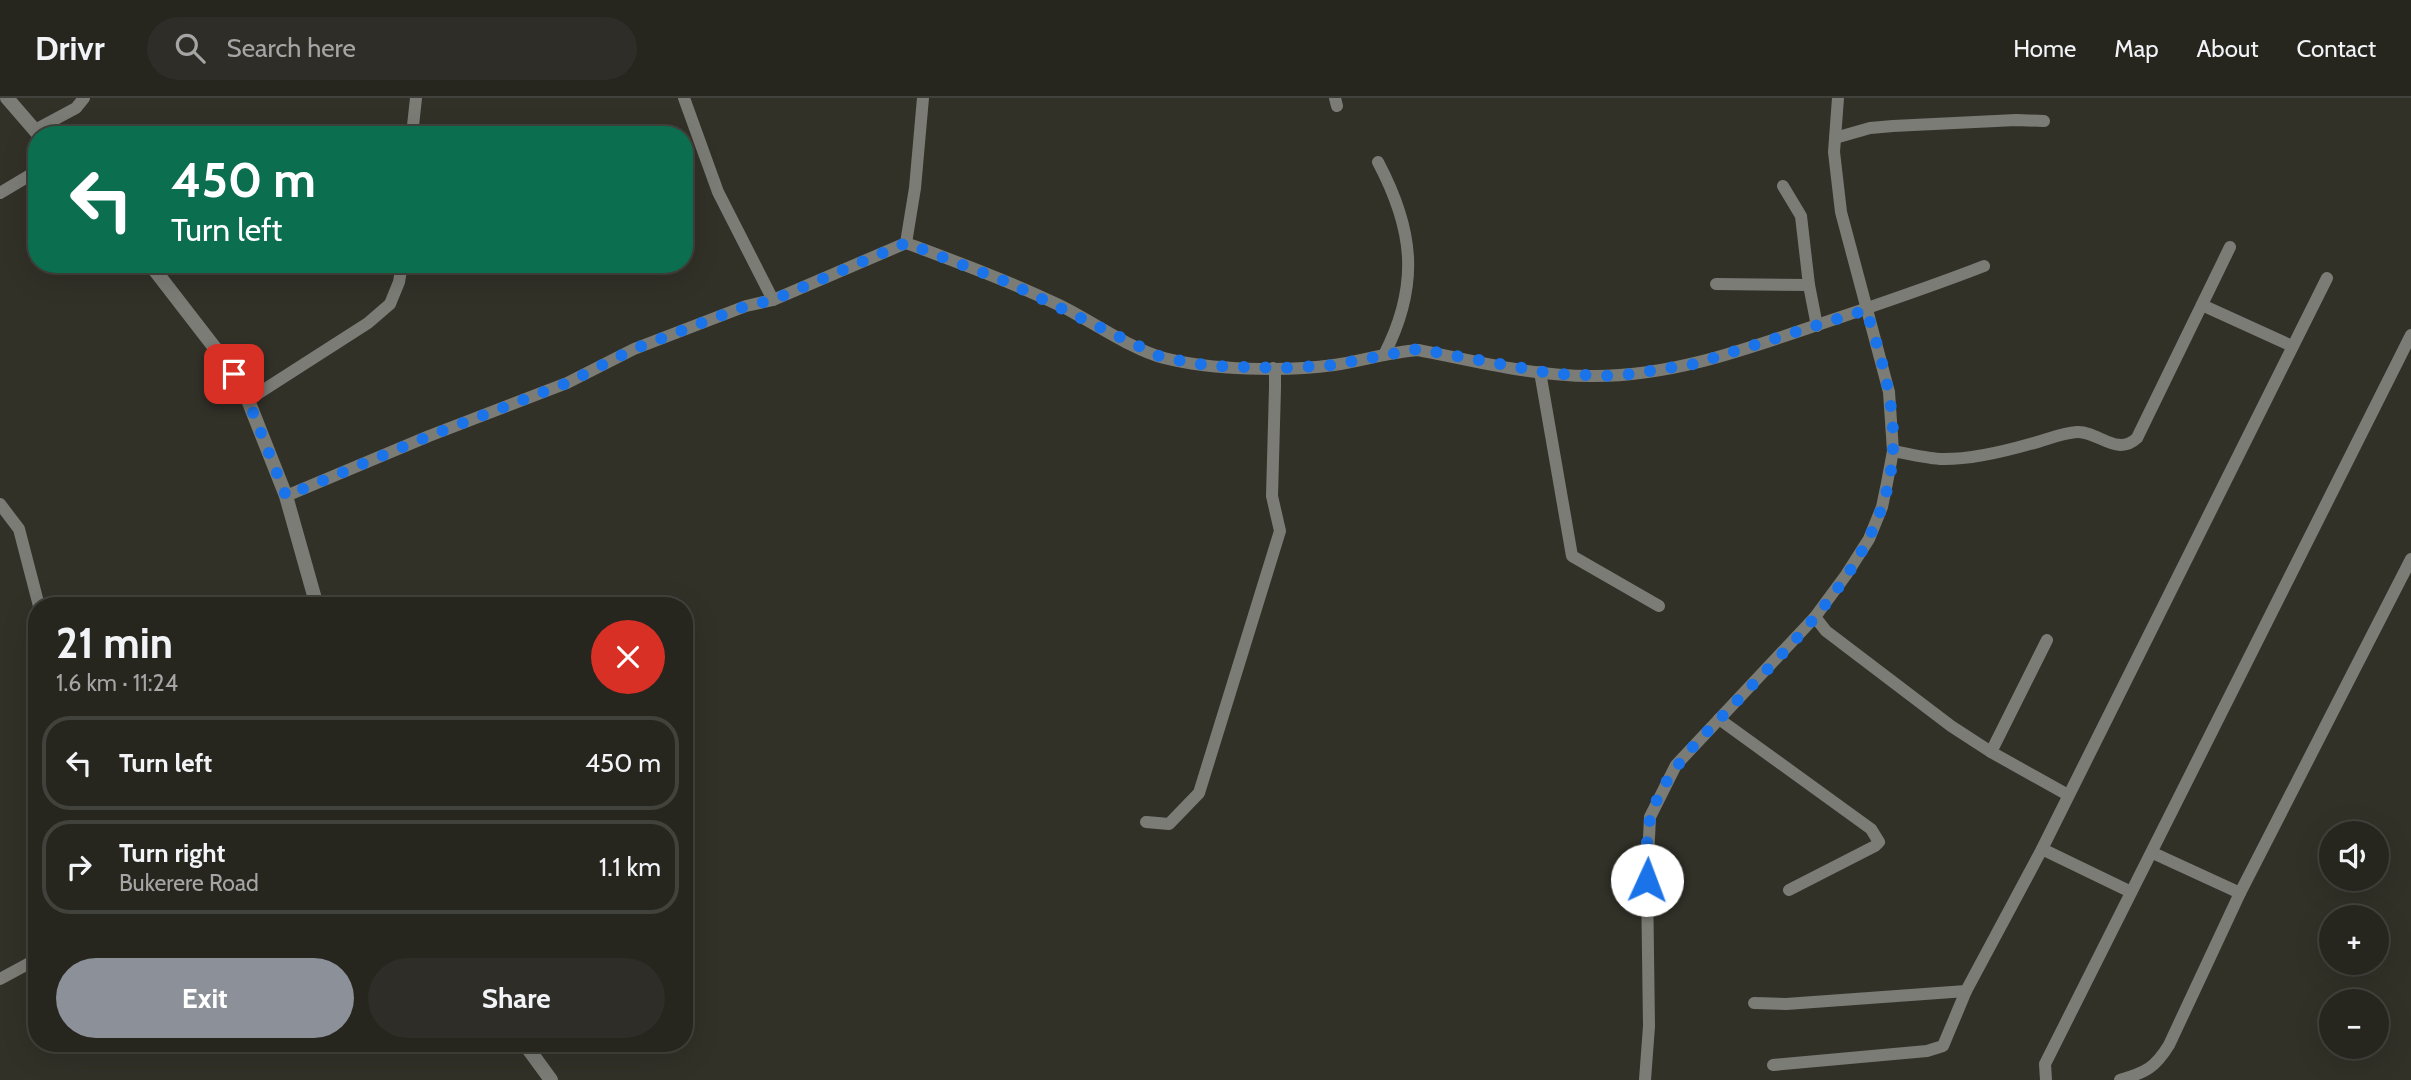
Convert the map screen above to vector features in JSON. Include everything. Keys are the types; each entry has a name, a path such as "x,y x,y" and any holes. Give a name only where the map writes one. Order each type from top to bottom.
{"street":[{"path":"7,98 31,126"},
{"path":"48,126 76,108 84,98"},
{"path":"413,126 415,98"},
{"path":"684,98 718,191 773,300"},
{"path":"906,243 915,188 923,98"},
{"path":"1645,1080 1649,1026 1647,880 1650,817 1676,765 1815,617 1869,539 1882,507 1893,451 1889,392 1841,212 1833,152 1838,98"},
{"path":"1835,138 1870,128 1894,126 2045,121"},
{"path":"1378,162 1402,214 1409,246 1404,309 1384,355"},
{"path":"0,193 28,176"},
{"path":"1783,186 1801,216 1817,326"},
{"path":"286,496 417,441 567,383 634,349 746,306 773,300 906,243 1007,282 1161,357 1210,366 1273,368 1333,365 1418,349 1540,372 1590,377 1618,376 1694,364 1866,310 1984,267"},
{"path":"1893,451 1955,459 1995,453 2082,432 2118,446 2132,443 2137,438 2231,247"},
{"path":"157,273 234,374 248,400 286,496 314,597"},
{"path":"248,400 368,323 390,303 400,273"},
{"path":"1773,1065 1927,1051 1943,1046 1966,991 2042,849 2327,278"},
{"path":"1716,284 1809,285"},
{"path":"2202,305 2292,346"},
{"path":"2046,1080 2045,1064 2411,335"},
{"path":"1146,822 1169,824 1199,793 1280,531 1272,496 1275,388 1273,368"},
{"path":"1540,372 1572,556 1660,606"},
{"path":"0,504 19,529 36,597"},
{"path":"2120,1080 2144,1073 2159,1062 2240,893 2411,559"},
{"path":"1815,617 1826,631 1951,726 1991,752 2068,794"},
{"path":"1991,752 2047,640"},
{"path":"1719,719 1871,829 1879,842 1789,890"},
{"path":"2042,849 2131,892"},
{"path":"2153,853 2240,893"},
{"path":"0,979 28,964"},
{"path":"1754,1003 1786,1004 1966,991"},
{"path":"531,1052 551,1080"}],"route":[{"path":"234,374 248,400 286,496 429,436 567,383 634,349 746,306 773,300 906,243 1007,282 1161,357 1210,366 1282,368 1333,365 1418,349 1555,374 1618,376 1694,364 1866,310 1889,392 1893,451 1882,507 1869,539 1815,617 1676,765 1650,817 1647,880"}]}
